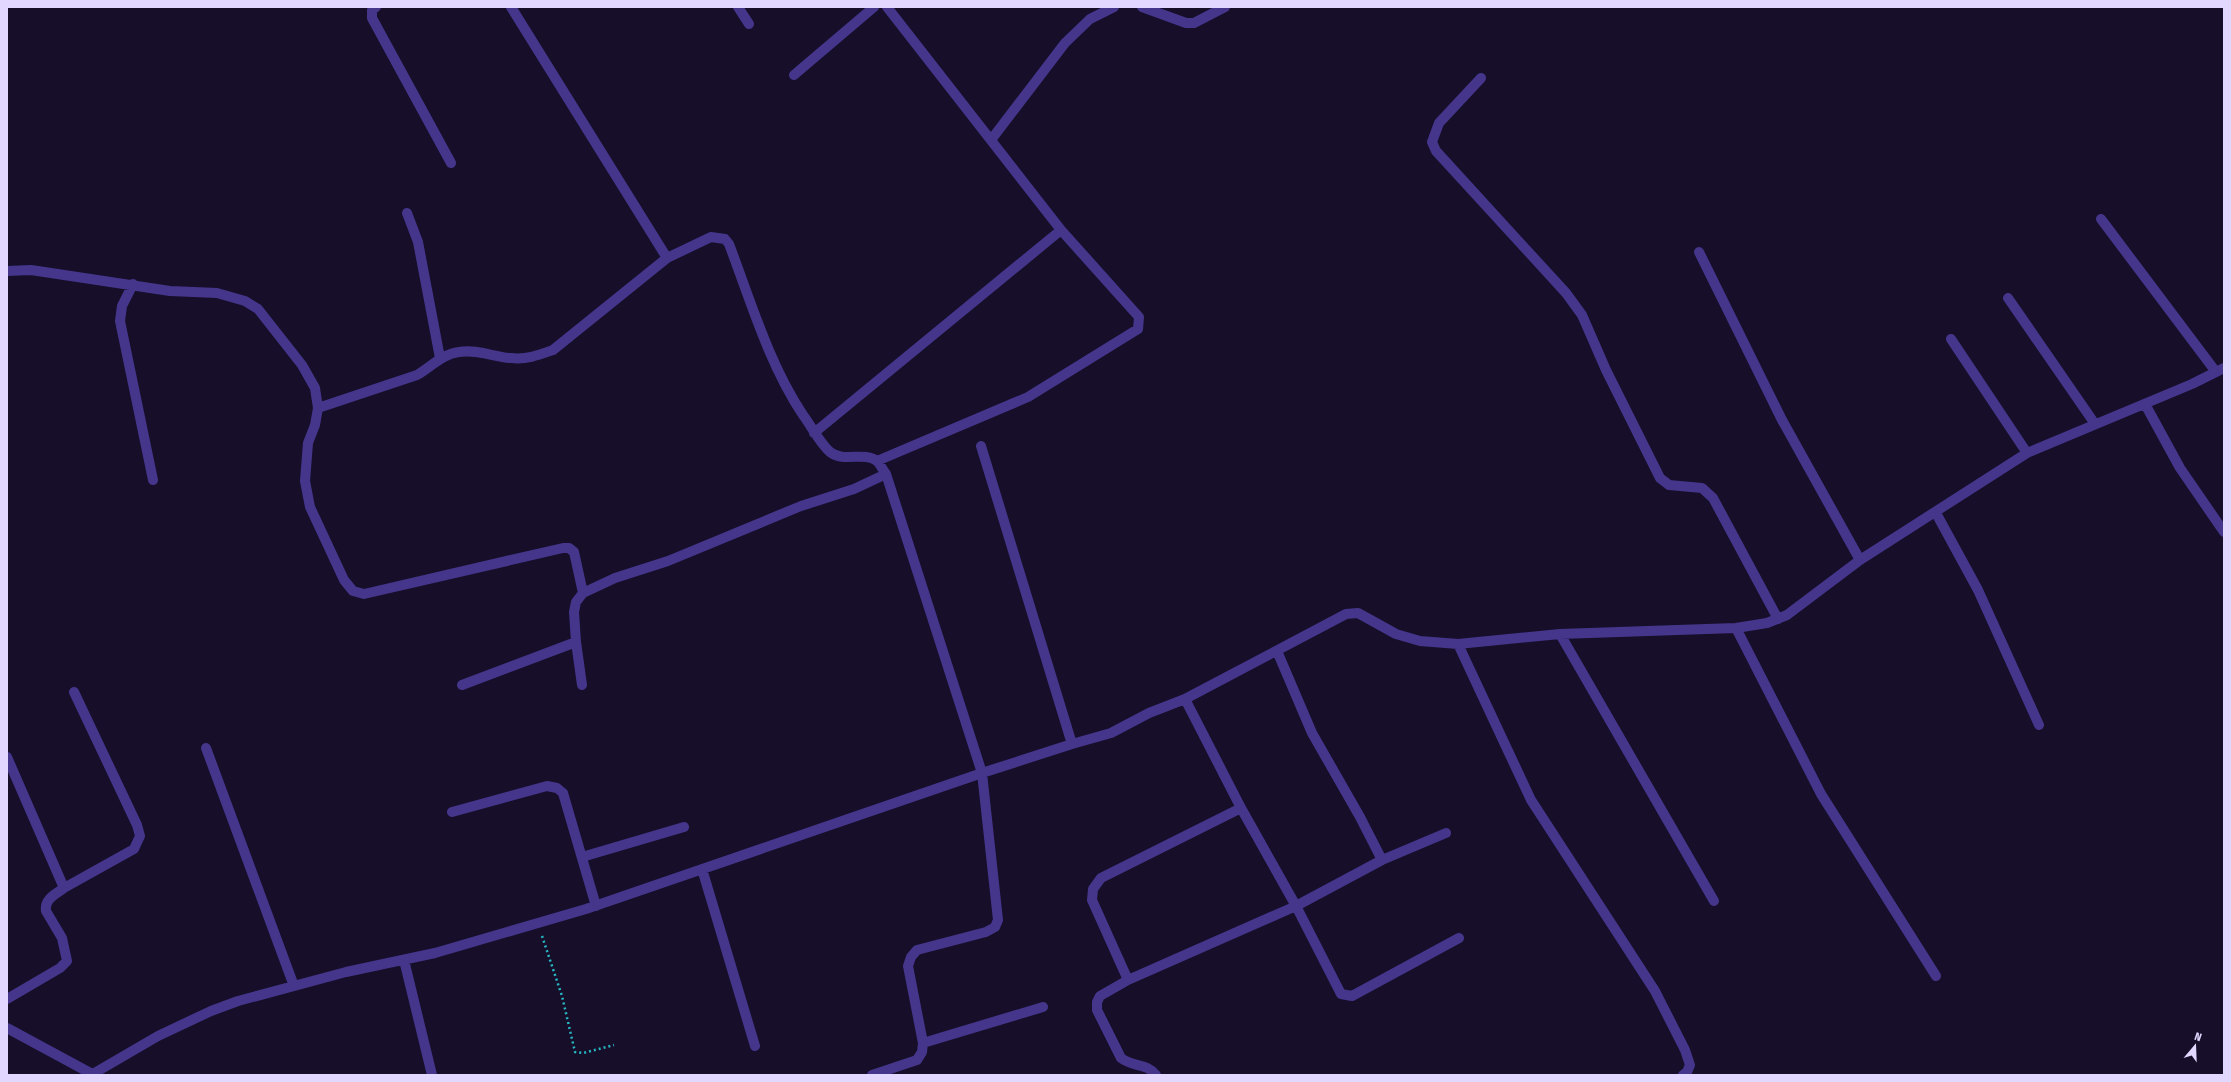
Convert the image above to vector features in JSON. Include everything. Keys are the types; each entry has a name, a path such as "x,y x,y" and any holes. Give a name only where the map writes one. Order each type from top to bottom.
{"street":[{"path":"376,7 372,10 372,18 451,163"},
{"path":"511,7 667,258"},
{"path":"738,7 749,24"},
{"path":"794,75 874,7"},
{"path":"877,461 1028,397 1138,329 1140,323 1139,317 1061,230 887,7"},
{"path":"991,140 1064,43 1090,19 1114,7"},
{"path":"1142,7 1186,24 1194,23 1225,7"},
{"path":"1481,78 1438,123 1432,142 1436,151 1566,293 1582,315 1606,370 1660,478 1669,484 1702,488 1713,498 1778,619"},
{"path":"407,213 418,242 440,358"},
{"path":"7,1028 93,1075 158,1036 211,1011 238,1001 294,986 435,953 596,906 982,773 1111,733 1149,713 1185,699 1346,614 1358,613 1396,634 1420,641 1458,644 1560,634 1736,628 1767,623 1778,619 1787,615 1860,560 1936,513 2027,453 2145,404 2220,370 2101,219"},
{"path":"814,433 1061,230"},
{"path":"318,408 417,375 430,368 440,358 459,352 479,352 511,358 531,358 553,350 667,258 711,237 725,239 730,244 763,336 790,396 814,433 830,452 838,457 866,457 877,461 886,474 982,773 998,920 995,926 986,932 917,950 911,957 908,966 923,1043 922,1052 917,1060 872,1075"},
{"path":"1699,252 1782,420 1860,560"},
{"path":"7,271 30,270 133,284 170,291 217,293 245,301 258,308 302,365 314,388 318,408 315,425 308,443 305,481 306,487 310,507 344,580 353,591 364,594 563,548 569,548 574,552 584,593"},
{"path":"133,284 122,306 120,321 153,480"},
{"path":"2008,298 2095,424"},
{"path":"1951,338 2027,453"},
{"path":"2145,404 2180,468 2224,532"},
{"path":"981,446 1072,744"},
{"path":"582,685 576,642 574,612 576,602 584,593 615,578 668,561 801,506 854,489 886,474"},
{"path":"1936,513 1978,590 2039,726"},
{"path":"1736,628 1821,794 1936,976"},
{"path":"1560,634 1714,901"},
{"path":"462,685 576,642"},
{"path":"1458,644 1531,800 1656,991 1690,1065 1687,1072 1683,1075"},
{"path":"1277,651 1312,733 1360,816 1382,860"},
{"path":"7,999 60,968 66,961 62,938 46,911 45,906 47,900 64,888 134,850 140,836 137,825 74,692"},
{"path":"1185,699 1241,808 1296,906 1341,994 1345,996 1352,996 1459,938"},
{"path":"206,748 294,986"},
{"path":"7,757 64,888"},
{"path":"452,812 548,786 557,788 563,794 596,906"},
{"path":"1128,980 1092,900 1093,889 1102,878 1241,808"},
{"path":"582,857 684,827"},
{"path":"1156,1075 1146,1067 1126,1062 1121,1058 1097,1010 1096,1002 1100,996 1128,980 1296,906 1382,860 1446,833"},
{"path":"702,869 755,1046"},
{"path":"404,960 432,1075"},
{"path":"923,1043 1043,1007"}],"path":[{"path":"537,924 562,996 575,1052 583,1053 614,1045"}]}
